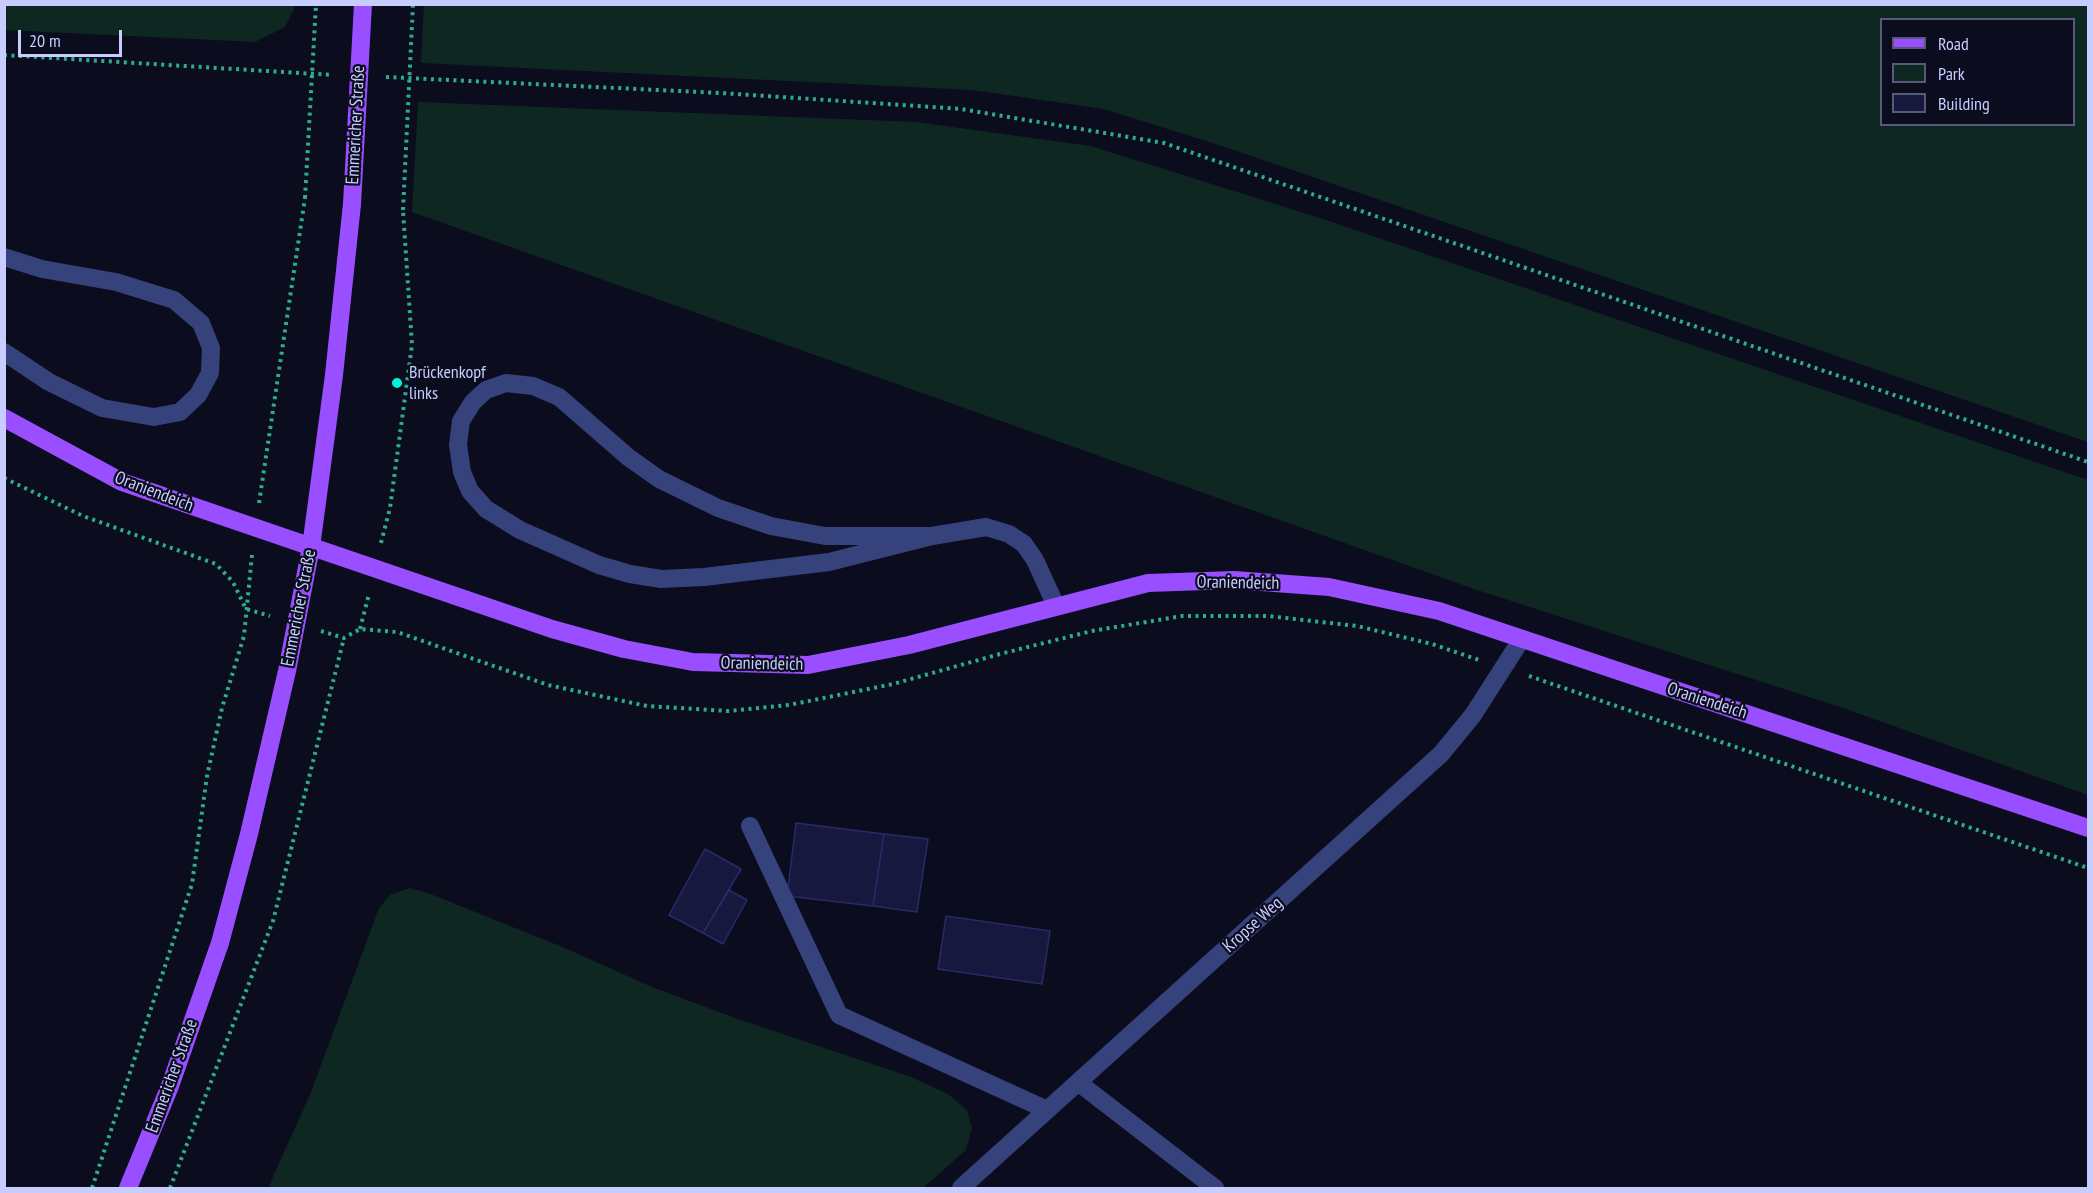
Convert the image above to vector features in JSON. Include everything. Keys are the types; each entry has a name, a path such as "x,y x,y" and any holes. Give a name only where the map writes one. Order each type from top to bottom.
{"main road":[{"name":"Emmericher Straße","path":"128,1188 170,1086 220,943 249,834 298,624 311,547 334,375 352,204 363,4"},
{"name":"Oraniendeich","path":"4,418 122,482 552,629 624,649 693,662 808,665 909,645 1148,583 1234,580 1329,587 1439,611 2088,828"}],"street":[{"path":"4,257 42,269 116,282 174,300 201,323 211,348 210,373 198,395 180,411 154,417 102,408 49,382 4,352"},
{"path":"932,536 825,536 771,526 718,508 659,479 628,457 559,397 533,386 506,383 486,390 473,402 461,421 458,445 462,472 470,491 486,510 520,530 599,565 630,574 662,579 704,577 829,562 932,536 986,527 1009,534 1024,544 1035,560 1056,606"},
{"name":"Kropse Weg","path":"961,1188 1442,754 1473,715 1521,640"},
{"path":"750,826 839,1015 1047,1110"},
{"path":"1079,1083 1215,1188"}],"path":[{"path":"92,1188 192,884 207,776 222,708 244,636 255,528 305,198 316,4"},
{"path":"170,1188 273,921 344,638 360,629 390,508 412,345 403,210 413,4"},
{"path":"4,55 339,75"},
{"path":"384,77 721,93 962,109 1164,143 2088,462"},
{"path":"4,477 83,516 216,564 233,582 246,609"},
{"path":"1505,668 2088,868"}],"green space":[{"path":"5,4 296,5 285,27 255,42 5,30"},
{"path":"424,4 2088,5 2088,442 1225,147 1104,109 972,90 421,63"},
{"path":"418,102 916,122 1091,146 1323,219 2088,480 2088,795 1843,708 1477,590 412,212"},
{"path":"409,888 428,893 565,948 652,987 735,1018 911,1077 948,1094 967,1110 972,1128 966,1150 923,1188 268,1188 311,1092 379,908 390,895"}],"building":[{"path":"796,823 884,834 873,906 787,896"},
{"path":"884,834 928,839 917,912 873,906"},
{"path":"705,849 741,869 703,933 669,915"},
{"path":"729,890 747,900 723,944 703,933"},
{"path":"946,916 1050,931 1042,984 938,969"}],"place":[{"name":"Brückenkopf links","path":"397,383"}]}
